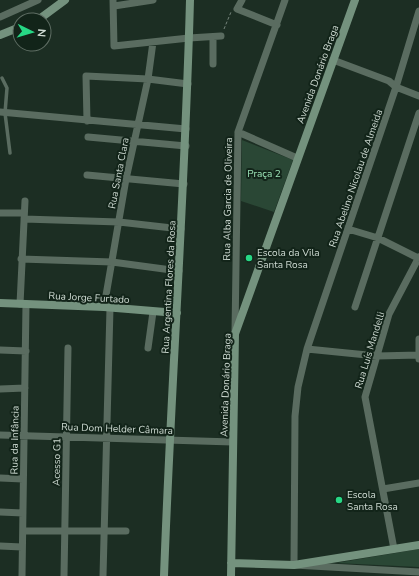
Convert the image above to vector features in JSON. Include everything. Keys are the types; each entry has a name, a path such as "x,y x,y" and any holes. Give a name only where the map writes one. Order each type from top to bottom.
{"street":[{"path":"0,17 38,0"},
{"path":"49,12 65,0"},
{"path":"153,0 114,3 114,46 221,36"},
{"name":"Rua Argentina Flores da Rosa","path":"164,576 169,439 186,146 190,0"},
{"path":"242,0 237,9 277,25"},
{"name":"Rua Alba Garcia de Oliveira","path":"235,334 238,132 285,0"},
{"name":"Avenida Donário Braga","path":"231,576 235,334 355,0"},
{"name":"Rua Abelino Nicolau de Almeida","path":"294,565 295,416 298,387 308,349 396,87 419,11"},
{"path":"0,35 12,30"},
{"path":"213,37 213,64"},
{"name":"Rua Santa Clara","path":"103,576 105,531 107,308 112,262 126,179 148,78 153,42"},
{"path":"333,60 389,81 396,87 419,96"},
{"path":"87,121 86,76 148,78 188,84"},
{"path":"3,113 186,129"},
{"path":"356,307 419,113"},
{"path":"238,132 297,158"},
{"path":"88,137 186,146"},
{"path":"87,175 184,184"},
{"name":"Rua da Infância","path":"22,576 26,351 21,259 25,201"},
{"path":"0,213 119,222 181,229"},
{"path":"348,229 378,238 419,258"},
{"name":"Rua Luís Mandelli","path":"394,549 365,397 389,314 419,258"},
{"path":"21,259 112,262 179,271"},
{"name":"Rua Jorge Furtado","path":"0,303 176,313"},
{"path":"148,348 153,312"},
{"path":"308,349 378,356 419,356 419,339"},
{"name":"Acesso G1","path":"64,576 68,348"},
{"path":"0,350 26,351"},
{"path":"0,389 25,388"},
{"name":"Rua Dom Helder Câmara","path":"0,434 233,442"},
{"path":"0,478 23,479"},
{"path":"383,489 419,483"},
{"path":"0,512 22,513"},
{"path":"23,531 126,530"},
{"path":"294,565 419,545"},
{"path":"0,546 22,547"},
{"path":"231,563 419,572"}],"lane":[{"path":"2,78 7,88 3,113 10,153"}],"path":[{"path":"221,36 232,11 237,9"}],"green space":[{"name":"Praça 2","path":"242,140 293,160 274,212 241,201"},
{"path":"419,549 419,567 336,563"}],"place":[{"name":"Escola da Vila Santa Rosa","path":"249,258"},
{"name":"Escola Santa Rosa","path":"339,500"}]}
